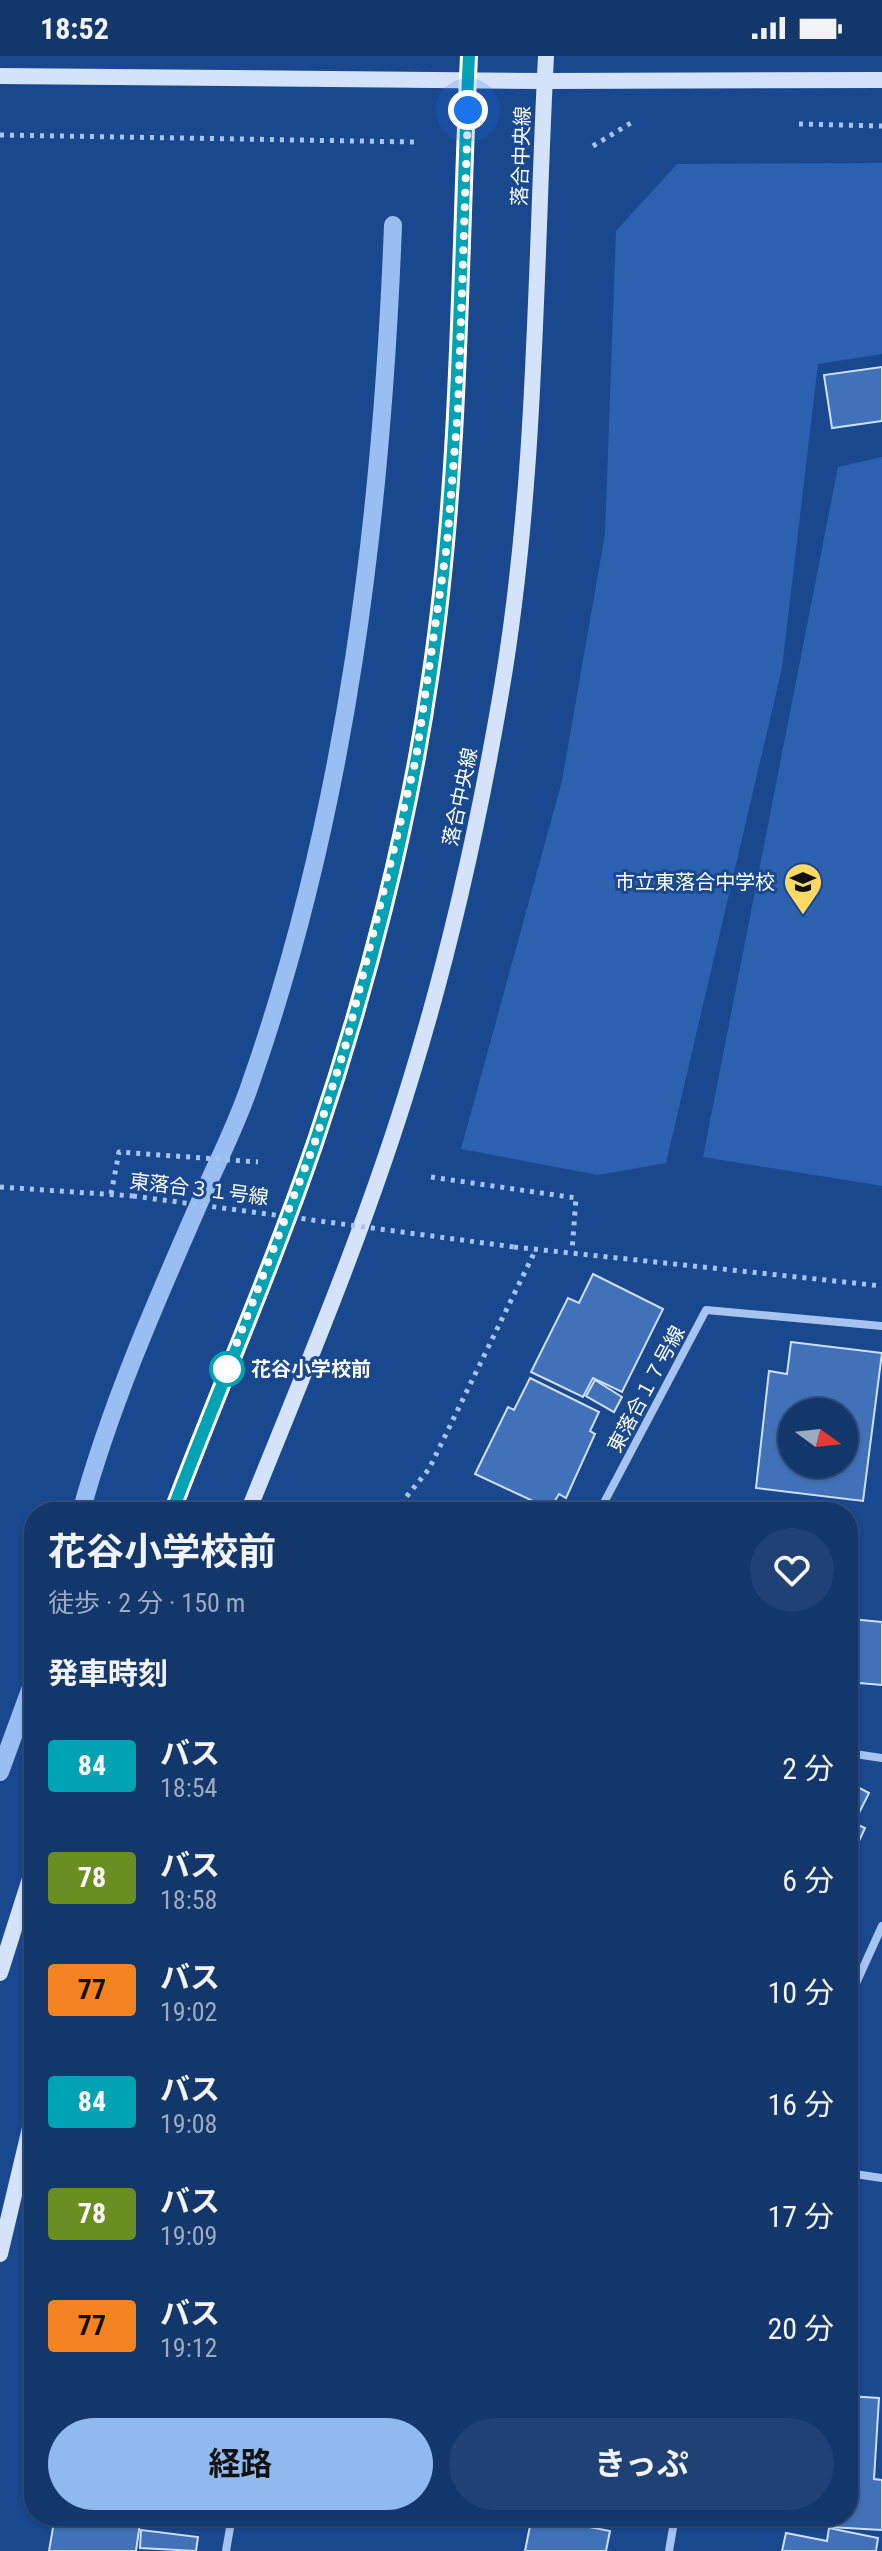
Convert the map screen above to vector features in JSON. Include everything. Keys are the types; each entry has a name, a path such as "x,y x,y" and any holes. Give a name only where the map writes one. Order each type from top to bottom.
{"street":[{"path":"176,1502 315,1142 373,945 416,759 447,544 455,439 469,56"},
{"name":"落合中央線","path":"252,1502 384,1162 413,1073 478,814 511,627 522,507 546,56"},
{"path":"0,76 544,81 882,80"},
{"name":"東落合１７号線","path":"604,1502 706,1310 882,1326"},
{"path":"858,1754 882,1758"},
{"path":"0,1973 24,1897"},
{"path":"858,1979 882,1926"},
{"path":"0,2254 24,2153"},
{"path":"858,2174 882,2178"},
{"path":"226,2551 230,2526"},
{"path":"669,2551 673,2526"}],"path":[{"path":"593,146 636,120"},
{"path":"790,124 882,126"},
{"path":"0,135 416,142"},
{"path":"111,1194 119,1152 258,1162"},
{"path":"431,1177 576,1198 572,1251"},
{"name":"東落合３１号線","path":"0,1187 133,1196 514,1247 882,1286"},
{"path":"402,1502 429,1469 536,1249"}],"shaded area":[{"path":"882,163 882,354 818,364 782,668 666,1163 598,1175 461,1149 562,781 605,534 616,231 677,164"},
{"name":"市立東落合中学校","path":"882,457 882,1186 703,1157 838,467"}],"building":[{"path":"882,367 882,421 832,428 824,375"},
{"path":"593,1274 663,1309 622,1392 593,1378 583,1397 531,1372 568,1298 579,1303"},
{"path":"791,1342 882,1353 863,1501 756,1488 769,1371 787,1374"},
{"path":"530,1378 599,1412 590,1431 595,1434 566,1498 559,1494 554,1502 535,1502 475,1474 508,1407 514,1410"},
{"path":"595,1380 622,1397 614,1412 586,1396"},
{"path":"858,1620 882,1622 882,1685 858,1683"},
{"path":"858,1787 869,1793 858,1815"},
{"path":"858,1825 865,1828 858,1843"},
{"path":"858,2397 879,2398 874,2479 882,2480 882,2530 830,2527 858,2526"},
{"path":"53,2526 140,2526 136,2551 49,2551"},
{"path":"530,2526 584,2526 610,2531 606,2551 525,2551"},
{"path":"829,2528 878,2538 876,2551 782,2551 786,2533 827,2541"},
{"path":"141,2530 198,2537 196,2551 140,2548"}],"waterway":[{"path":"84,1502 135,1353 246,1097 284,978 312,873 354,660 369,551 380,443 393,225"},
{"path":"0,1772 24,1706"}],"bus line":[{"name":"84","path":"176,1502 315,1142 377,930 416,759 431,673 447,544 456,436 469,56"}],"place":[{"name":"市立東落合中学校","path":"803,916"},
{"name":"花谷小学校前","path":"227,1369"}],"route":[{"path":"227,1369 224,1376 315,1142 346,1044 377,930 416,759 431,673 447,544 458,409 468,110"}]}
